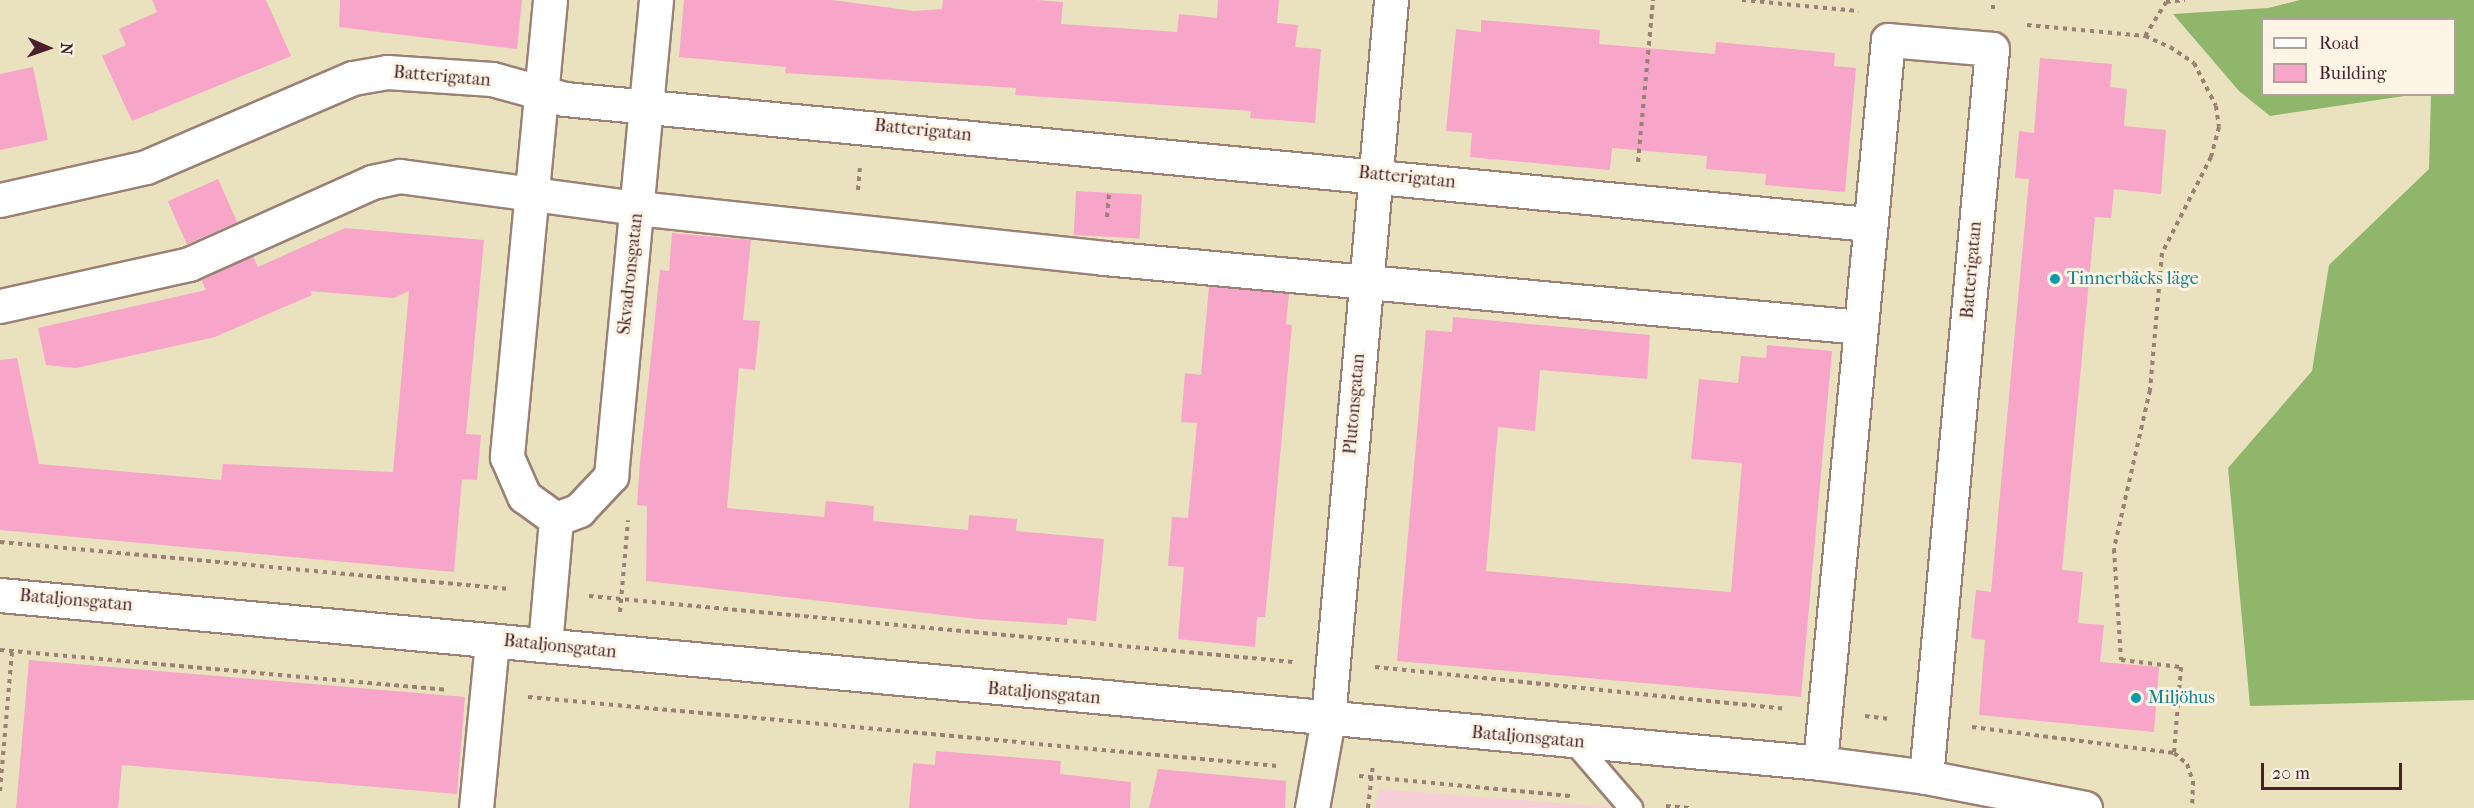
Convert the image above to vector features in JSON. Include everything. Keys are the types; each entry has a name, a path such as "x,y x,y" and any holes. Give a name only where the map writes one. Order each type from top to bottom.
{"street":[{"path":"545,645 555,519 524,496 507,457 530,192 542,96 550,0"},
{"name":"Skvadronsgatan","path":"555,519 579,510 611,476 656,0"},
{"name":"Plutonsgatan","path":"1312,808 1321,771 1328,719 1391,0"},
{"name":"Batterigatan","path":"1820,763 1888,40 1992,50 1926,777"},
{"name":"Batterigatan","path":"0,200 157,164 370,73 492,79 542,96 1113,149 1869,224"},
{"path":"0,306 189,264 372,182 400,176 637,208 854,228 1104,258 1860,327"},
{"name":"Bataljonsgatan","path":"0,595 1575,743 1820,763 1926,777 2015,800 2085,808"},
{"path":"476,808 492,641"}],"lane":[{"path":"1575,743 1625,804"}],"path":[{"path":"1634,202 1653,0"},
{"path":"1742,0 1869,12"},
{"path":"2174,753 2181,667 2121,660 2114,549 2150,390 2162,253 2211,157 2219,127 2208,82 2194,63 2145,36 2166,2 2184,0"},
{"path":"854,228 864,125"},
{"path":"1104,258 1113,149"},
{"path":"0,542 1333,665 2126,743 2174,753 2187,764 2193,781 2192,808"},
{"path":"0,650 1321,771 1625,804 1689,808"},
{"path":"0,791 12,651"}],"shaded area":[{"path":"1379,789 1624,808 1375,808"}],"green space":[{"path":"2300,0 2474,0 2474,700 2250,706 2228,468 2312,371 2329,265 2429,169 2431,96 2456,96 2456,18 2261,18 2261,96 2404,96 2270,116 2239,91 2173,14 2268,8"}],"building":[{"path":"152,0 266,0 291,56 132,121 102,56 126,45 119,29 157,12"},
{"path":"340,0 522,0 517,49 339,27"},
{"path":"684,0 832,0 914,11 942,9 943,0 1035,0 1063,2 1061,24 1177,32 1179,14 1217,18 1218,0 1279,0 1277,23 1298,25 1295,47 1321,49 1315,123 1250,118 1251,111 1015,95 1016,88 785,73 786,67 679,57"},
{"path":"1481,20 1600,30 1599,44 1715,54 1716,42 1835,53 1834,66 1856,68 1845,192 1765,185 1766,174 1706,169 1707,156 1612,148 1610,170 1470,157 1472,133 1446,131 1456,29 1481,32"},
{"path":"2040,58 2112,64 2110,87 2127,89 2124,126 2166,130 2161,194 2114,189 2111,218 2095,217 2062,570 2083,572 2078,623 2104,625 2100,662 2159,667 2154,732 1979,715 1985,640 1971,638 1976,590 1991,592 2029,179 2015,178 2019,131 2034,133"},
{"path":"33,67 48,140 0,150 0,74"},
{"path":"218,179 237,222 187,244 168,201"},
{"path":"1076,191 1142,194 1140,238 1074,235"},
{"path":"345,228 484,240 466,434 481,435 477,480 462,479 454,572 0,530 0,360 17,358 39,464 221,480 223,464 393,472 409,291 394,298 310,291 312,295 215,337 76,368 46,365 38,328 206,290 201,279 253,256 258,267"},
{"path":"672,233 751,240 743,320 760,321 755,370 739,368 727,508 824,517 826,501 874,506 873,521 968,530 969,515 1017,519 1016,531 1104,539 1096,621 1067,618 1067,625 978,619 646,581 647,506 637,505 640,462 660,270 669,271"},
{"path":"1209,286 1289,294 1286,324 1292,325 1272,545 1265,617 1257,617 1255,647 1178,639 1184,567 1168,566 1172,517 1188,518 1197,423 1181,422 1185,373 1201,375"},
{"path":"1453,317 1650,335 1647,379 1540,370 1535,431 1498,427 1486,571 1607,582 1731,592 1742,463 1691,459 1699,379 1738,383 1741,356 1766,358 1767,345 1832,351 1801,697 1397,661 1426,330 1452,332"},
{"path":"29,660 465,697 457,794 122,765 118,808 16,808"},
{"path":"936,751 1061,761 1060,774 1131,782 1130,808 909,808 913,763 935,765"},
{"path":"1158,769 1286,781 1285,808 1149,808"}],"place":[{"name":"Tinnerbäcks läge","path":"2055,279"},
{"name":"Miljöhus","path":"2136,698"}]}
